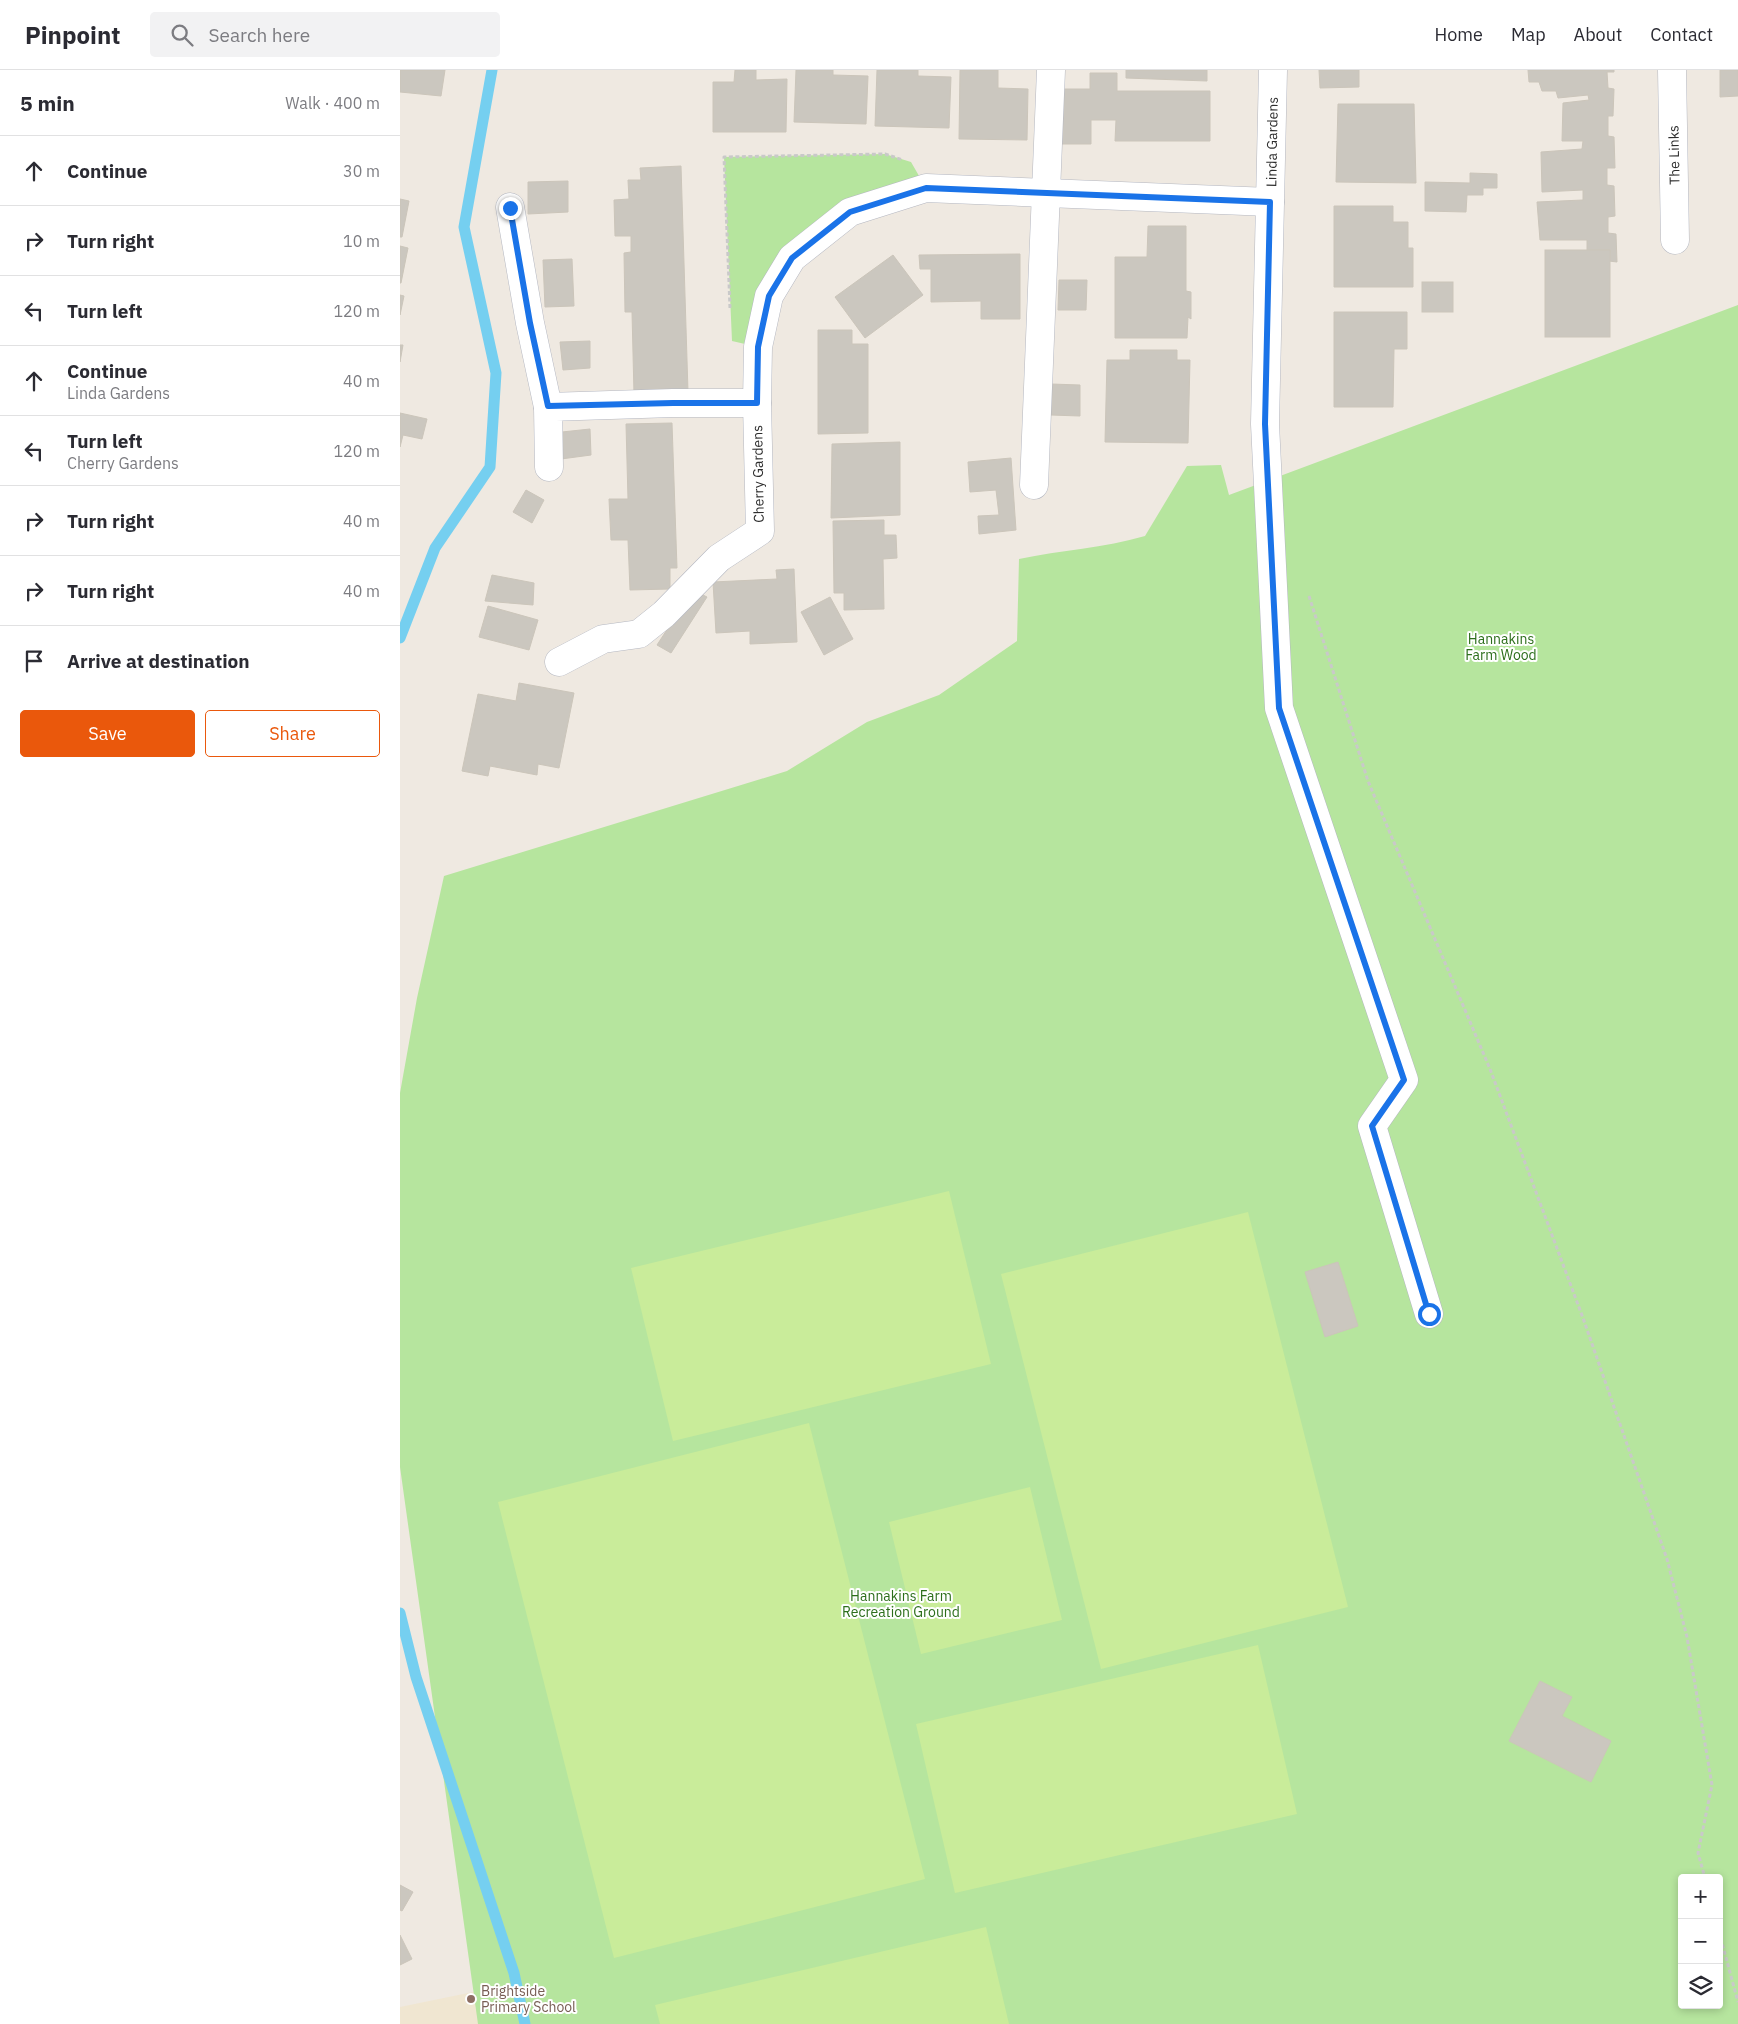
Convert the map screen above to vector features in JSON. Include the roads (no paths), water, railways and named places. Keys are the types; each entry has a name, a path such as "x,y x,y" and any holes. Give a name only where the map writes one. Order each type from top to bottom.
{"street":[{"path":"1034,485 1051,70"},
{"name":"Linda Gardens","path":"1273,70 1265,424 1279,708 1404,1080 1372,1126 1429,1314"},
{"name":"The Links","path":"1672,70 1675,240"},
{"name":"Cherry Gardens","path":"559,662 603,639 639,634 664,614 719,558 760,531 757,403 758,347 769,296 792,258 850,212 926,188 1270,202"},
{"path":"510,208 530,323 548,406 549,467"},
{"path":"548,406 757,403"}],"waterway":[{"path":"400,638 435,548 490,467 496,373 464,227 492,70"},
{"path":"400,1613 416,1677 514,1973 525,2024"}],"place":[{"name":"Brightside Primary School","path":"471,1999"}],"park label":[{"name":"Hannakins Farm Wood","path":"1501,648"},
{"name":"Hannakins Farm Recreation Ground","path":"901,1604"}]}
